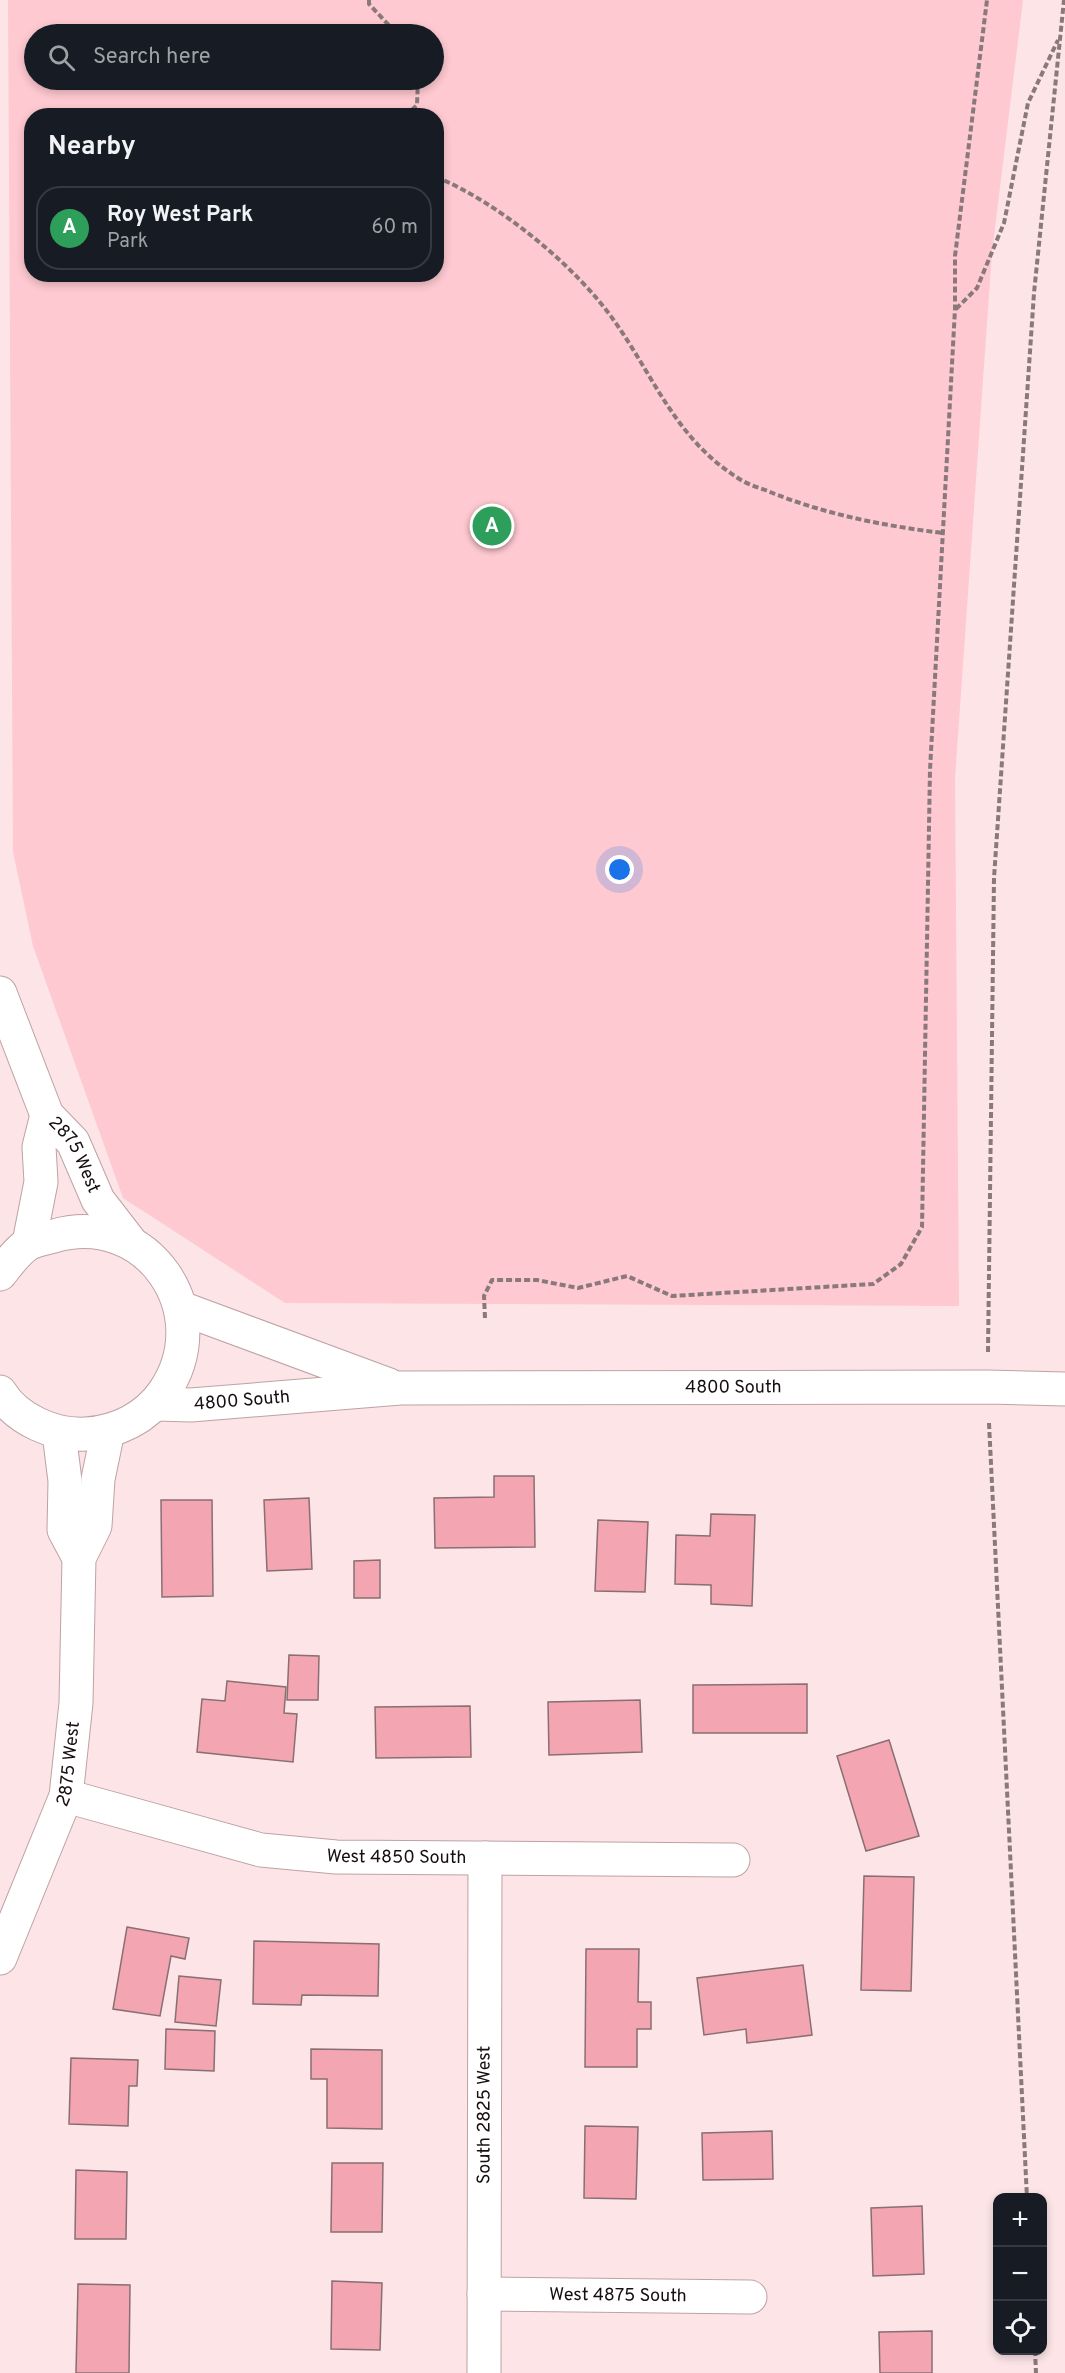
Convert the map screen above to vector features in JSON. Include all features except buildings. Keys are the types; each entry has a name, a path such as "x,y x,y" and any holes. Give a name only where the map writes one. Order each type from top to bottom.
{"street":[{"path":"0,993 47,1115"},
{"name":"2875 West","path":"29,1243 41,1182 39,1147 47,1115"},
{"name":"2875 West","path":"47,1115 73,1142 98,1200 132,1245"},
{"path":"0,1274 12,1258 29,1243 68,1232 101,1233 132,1245 154,1261 171,1282 181,1308 184,1342 175,1375 156,1404 133,1421 108,1431 85,1435 59,1433 40,1426 20,1414 1,1396"},
{"name":"4800 South","path":"181,1308 400,1389"},
{"name":"4800 South","path":"156,1404 191,1405 400,1389 987,1387 1065,1389"},
{"name":"2875 West","path":"0,1958 66,1796 76,1703 79,1558 95,1526 98,1479 108,1431"},
{"name":"2875 West","path":"59,1433 65,1481 64,1530 79,1558"},
{"name":"West 4850 South","path":"66,1796 261,1850 336,1857 733,1860"},
{"name":"South 2825 West","path":"484,2373 485,1858"},
{"name":"West 4875 South","path":"484,2294 750,2297"}],"path":[{"path":"369,0 369,4 388,24"},
{"path":"485,1318 483,1296 492,1280 537,1280 578,1288 627,1276 672,1296 873,1284 902,1264 922,1227 930,770 955,309 955,256 987,0"},
{"path":"988,1323 994,878 1034,293 1064,0"},
{"path":"955,309 977,288 1004,223 1028,103 1060,36"},
{"path":"414,108 417,105 418,90"},
{"path":"444,180 500,211 578,276 615,321 672,415 701,448 742,480 803,505 881,525 943,533"},
{"path":"990,1436 1027,2193"},
{"path":"1035,2355 1036,2373"}],"shaded area":[{"path":"8,0 1023,0 992,252 955,778 959,1306 285,1303 123,1198 33,946 13,852"}],"place":[{"name":"Roy West Park","path":"492,526"}]}
